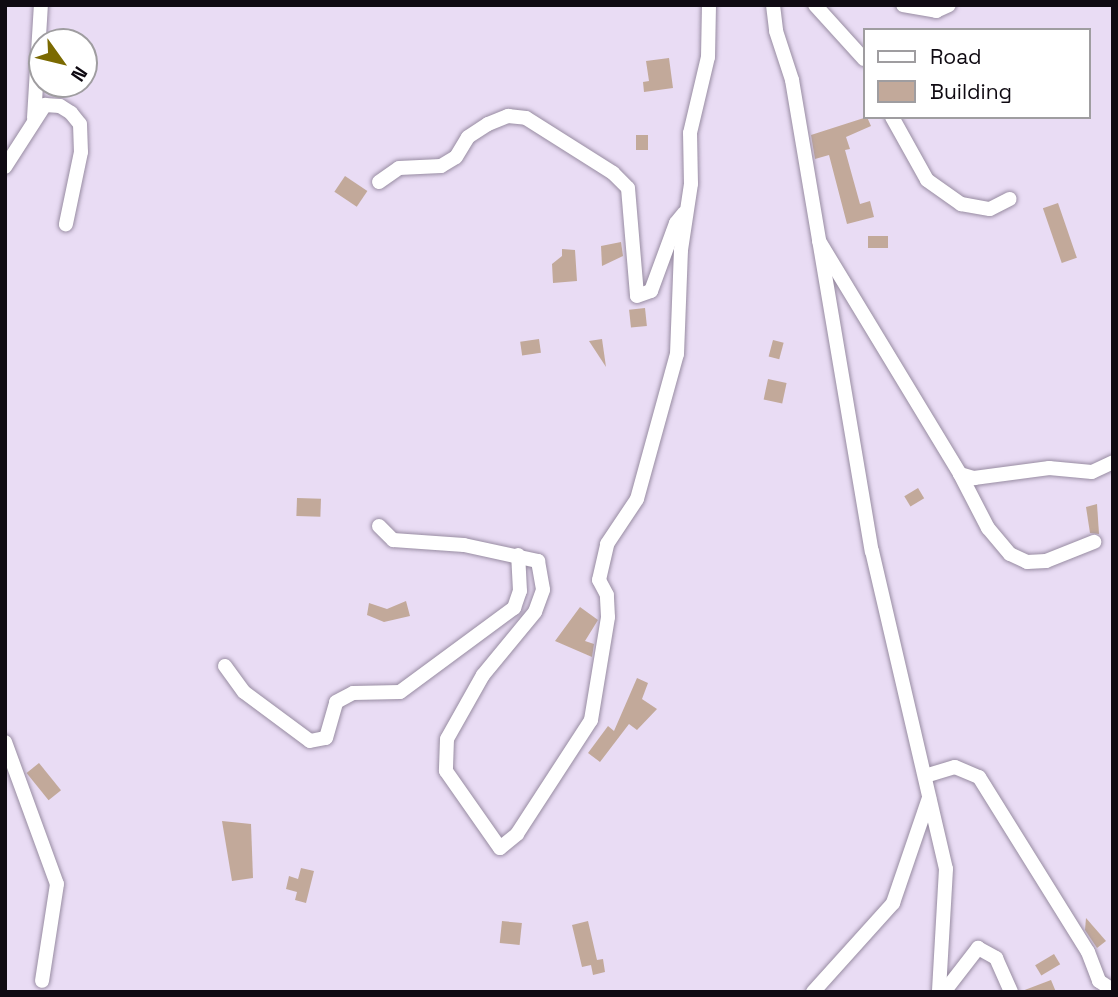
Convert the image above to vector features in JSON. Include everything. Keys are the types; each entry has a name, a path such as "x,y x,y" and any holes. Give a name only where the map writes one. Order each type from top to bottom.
{"street":[{"path":"34,118 41,5"},
{"path":"379,526 393,540 464,545 538,561 543,590 535,612 483,675 447,739 446,771 500,848 517,834 591,720 608,617 607,595 599,580 607,544 637,499 677,354 681,250 687,210 690,133 708,57 709,5"},
{"path":"774,5 776,32 792,80 815,234 870,540 946,869 942,992"},
{"path":"815,5 862,56"},
{"path":"903,5 928,11 949,5"},
{"path":"5,167 34,118 52,104 80,124 81,152 66,224"},
{"path":"379,182 399,168 440,166 456,157 468,137 488,124 508,116 527,118 613,173 628,188 637,296 651,291 676,223 687,210"},
{"path":"893,119 928,180 952,199 973,209 990,209 1010,199"},
{"path":"815,234 927,413 988,528 1010,554 1027,562 1046,561 1094,542"},
{"path":"960,474 974,478 1049,468 1092,472 1113,462"},
{"path":"225,666 244,692 310,741 326,738 336,702 353,693 400,692 514,608 520,591 518,555"},
{"path":"5,742 57,884 42,981"},
{"path":"925,776 955,767 979,777 1088,951 1100,981 1113,990"},
{"path":"813,992 824,984 856,949 893,903 930,797"},
{"path":"942,992 978,948 996,958 1011,992"}],"building":[{"path":"669,58 673,88 644,92 643,82 649,81 646,61"},
{"path":"868,119 871,126 846,137 850,149 845,150 860,204 870,201 874,217 847,224 829,155 815,159 811,135"},
{"path":"636,135 648,135 648,150 636,150"},
{"path":"345,176 367,191 357,207 334,192"},
{"path":"1058,203 1077,258 1062,263 1043,208"},
{"path":"868,236 888,236 888,248 868,248"},
{"path":"621,242 623,256 602,266 601,246"},
{"path":"562,249 575,250 577,281 553,283 552,264 562,256"},
{"path":"645,308 647,326 631,328 629,310"},
{"path":"539,339 541,353 522,356 520,342"},
{"path":"602,339 606,367 589,341"},
{"path":"773,340 784,343 779,359 769,356"},
{"path":"768,379 787,383 782,403 764,400"},
{"path":"918,488 924,498 910,507 904,496"},
{"path":"297,498 321,499 320,517 296,516"},
{"path":"1097,504 1099,534 1090,533 1086,507"},
{"path":"406,601 410,616 384,622 367,615 369,603 387,609"},
{"path":"580,607 598,620 585,641 594,644 592,657 555,641"},
{"path":"637,678 648,683 642,699 657,709 637,730 629,724 600,762 588,753 608,726 614,731"},
{"path":"39,763 61,790 49,800 27,773"},
{"path":"222,821 251,824 253,878 232,881"},
{"path":"301,868 314,871 306,903 295,900 297,892 286,889 289,876 298,879"},
{"path":"1086,918 1106,941 1097,948 1085,930"},
{"path":"502,921 522,923 520,945 500,943"},
{"path":"588,921 597,960 603,959 605,972 593,975 591,965 582,967 572,925"},
{"path":"1054,954 1060,964 1041,976 1035,965"},
{"path":"1051,980 1056,992 1022,992 1022,991"}]}
